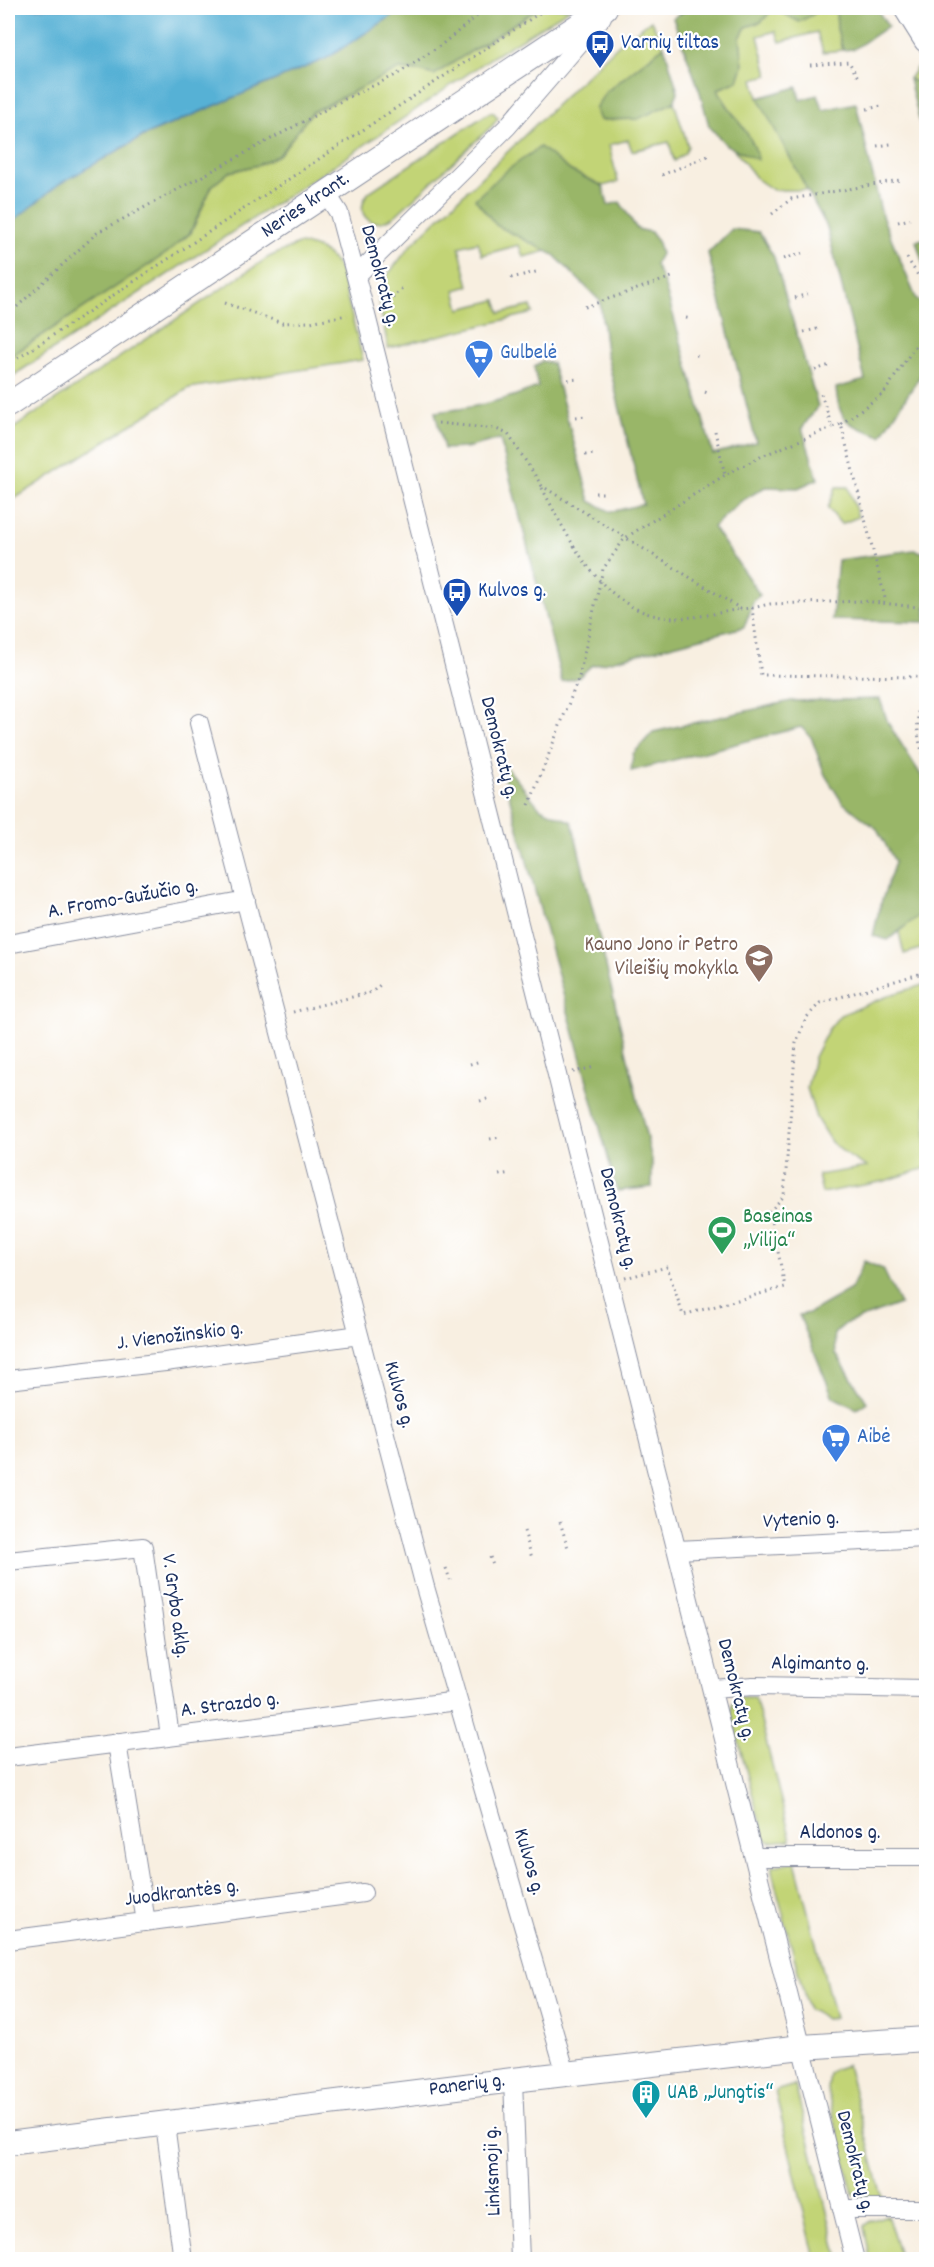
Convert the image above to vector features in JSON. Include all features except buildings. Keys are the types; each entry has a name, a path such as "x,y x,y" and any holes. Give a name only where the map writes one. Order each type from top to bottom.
{"main road":[{"name":"Neries krant.","path":"8,405 605,8"},
{"path":"906,8 927,40"},
{"name":"Panerių g.","path":"8,2143 513,2080 802,2048 927,2038"}],"street":[{"path":"356,276 507,128 610,8"},
{"name":"Demokratų g.","path":"326,193 339,213 365,311 855,2259"},
{"name":"Kulvos g.","path":"199,723 359,1335 458,1701 566,2074"},
{"name":"A. Fromo-Gužučio g.","path":"8,944 246,900"},
{"name":"J. Vienožinskio g.","path":"8,1380 165,1362 359,1335"},
{"name":"Vytenio g.","path":"677,1550 927,1538"},
{"name":"V. Grybo aklg.","path":"8,1561 143,1547 170,1736"},
{"name":"Algimanto g.","path":"712,1689 753,1686 927,1689"},
{"name":"A. Strazdo g.","path":"8,1757 458,1701"},
{"path":"117,1743 146,1922"},
{"name":"Aldonos g.","path":"754,1857 927,1857"},
{"name":"Juodkrantės g.","path":"8,1940 363,1893"},
{"name":"Linksmoji g.","path":"513,2080 520,2259"},
{"path":"165,2124 183,2259"},
{"path":"843,2209 927,2209"}],"path":[{"path":"8,315 98,232 347,98 396,75 441,45 487,8"},
{"path":"8,365 547,8"},
{"path":"810,65 849,62 859,79"},
{"path":"867,109 881,106"},
{"path":"877,146 891,144"},
{"path":"662,175 708,156"},
{"path":"772,214 791,199 900,180"},
{"path":"898,222 910,219"},
{"path":"784,259 802,254"},
{"path":"908,258 927,288"},
{"path":"511,278 540,271"},
{"path":"585,306 675,276"},
{"path":"225,303 282,323 310,322 365,311 388,303 404,286"},
{"path":"795,298 811,292"},
{"path":"804,332 820,328"},
{"path":"529,806 579,677 603,569 624,538 725,475 762,456 840,424 884,393 916,345 927,333"},
{"path":"815,370 830,365"},
{"path":"567,380 579,379"},
{"path":"705,392 710,394"},
{"path":"821,394 832,427"},
{"path":"576,417 587,416"},
{"path":"438,423 496,429 508,434 542,486 585,564 600,582 636,609 653,615 675,618 770,604 863,601 927,608"},
{"path":"840,424 886,602"},
{"path":"720,433 715,430 725,475"},
{"path":"585,455 597,454"},
{"path":"542,486 741,609"},
{"path":"595,493 606,493"},
{"path":"752,608 761,675 925,676 916,722 921,749 927,760"},
{"path":"8,751 13,753"},
{"path":"609,1282 667,1267 683,1315 785,1287 770,1210 784,1196 796,1043 806,1018 820,1002 927,972"},
{"path":"276,1016 372,992 380,985"},
{"path":"470,1064 481,1061"},
{"path":"480,1101 491,1098"},
{"path":"490,1139 500,1137"},
{"path":"499,1175 510,1173"},
{"path":"560,1522 568,1548"},
{"path":"524,1531 532,1558"},
{"path":"490,1557 494,1568"},
{"path":"446,1568 450,1580"}],"green space":[{"path":"404,8 539,8 434,75 399,69 312,112 279,155 258,165 229,172 212,186 190,233 167,253 8,358 8,225 59,184 144,136 327,58"},
{"path":"539,8 571,8 491,58 347,157 8,379 8,358 167,252 191,233 212,186 229,172 258,165 279,155 312,112 399,69 434,75"},
{"path":"689,8 774,8 761,22 746,27 740,38 743,65 738,81 718,89 746,132 756,150 758,160 726,145 709,126 700,92 673,18"},
{"path":"774,8 791,17 814,14 817,8 836,8 837,29 843,50 823,52 817,32 780,42 776,31 758,36 768,75 753,79 758,97 808,190 773,190 757,179 733,148 757,159 755,150 718,89 738,81 743,65 740,38 746,27 761,22"},
{"path":"774,8 817,8 814,14 799,22"},
{"path":"836,8 876,8 888,26 854,49 843,50 837,29"},
{"path":"651,20 664,46 606,92 600,120 637,119 674,102 688,146 685,153 674,161 669,142 632,151 628,140 609,145 618,182 603,186 571,171 540,147 496,225 547,251 523,257 519,245 482,255 478,242 459,247 469,286 455,290 460,309 496,300 500,313 531,306 533,313 388,348 379,300 385,278 411,245 618,45"},
{"path":"664,46 678,92 674,102 638,119 600,120 595,108 606,92"},
{"path":"922,60 926,67 926,99 919,83 909,79"},
{"path":"909,79 919,83 926,99 926,147"},
{"path":"797,87 800,100 818,95 823,110 856,103 882,216 916,298 926,307 926,367 881,436 853,425 843,416 840,409 836,388 865,380 827,227 758,98"},
{"path":"493,112 498,118 493,125 396,215 380,222 367,219 362,208 369,192"},
{"path":"540,147 571,171 603,186 608,205 620,202 637,229 651,232 658,243 661,254 655,265 664,283 713,454 756,442 708,253 732,229 759,232 774,257 818,406 802,428 818,479 798,488 765,487 740,502 713,527 760,595 754,600 744,627 591,666 579,677 562,682 500,439 466,448 444,449 435,412 488,403 538,387 534,367 542,361 552,363 590,501 611,512 643,504 606,352 600,301 554,255 496,225 475,199 506,171"},
{"path":"926,238 926,274 916,241"},
{"path":"298,244 312,246 323,251 340,270 363,360 189,388 8,503 8,432 269,257"},
{"path":"836,487 848,487 858,517 841,524 828,508"},
{"path":"914,550 926,553 926,622 832,620 838,560"},
{"path":"880,699 888,723 926,783 926,910 888,940 873,936 880,906 895,862 877,829 842,802 825,775 811,737 801,727 631,771 633,754 653,732 791,701"},
{"path":"500,763 508,769 540,808 572,822 652,1160 652,1187 617,1191"},
{"path":"926,870 926,947 904,954 893,907"},
{"path":"926,984 926,1168 885,1181 822,1193 818,1175 867,1167 848,1156 831,1142 816,1118 807,1088 814,1057 828,1030 840,1015"},
{"path":"864,1261 883,1269 900,1304 845,1324 834,1334 836,1354 867,1402 857,1409 833,1397 799,1315 809,1313 851,1289"},
{"path":"741,1697 755,1697 791,1840 770,1842 764,1838 731,1713 732,1704"},
{"path":"795,1861 835,2018 825,2019 815,2011 808,2010 772,1872 772,1866"},
{"path":"847,2065 883,2200 860,2198 853,2194 827,2090 829,2073"},
{"path":"795,2085 839,2259 815,2259 775,2091"},
{"path":"887,2215 901,2259 870,2259 864,2226 870,2221"}],"water":[{"path":"8,8 404,8 327,58 143,136 59,184 8,225"}],"place":[{"name":"Varnių tiltas","path":"600,70"},
{"name":"Gulbelė","path":"479,380"},
{"name":"Kulvos g.","path":"457,618"},
{"name":"Kauno Jono ir Petro Vileišių mokykla","path":"759,984"},
{"name":"Baseinas „Vilija“","path":"722,1256"},
{"name":"Aibė","path":"836,1464"},
{"name":"UAB „Jungtis“","path":"646,2120"}]}
